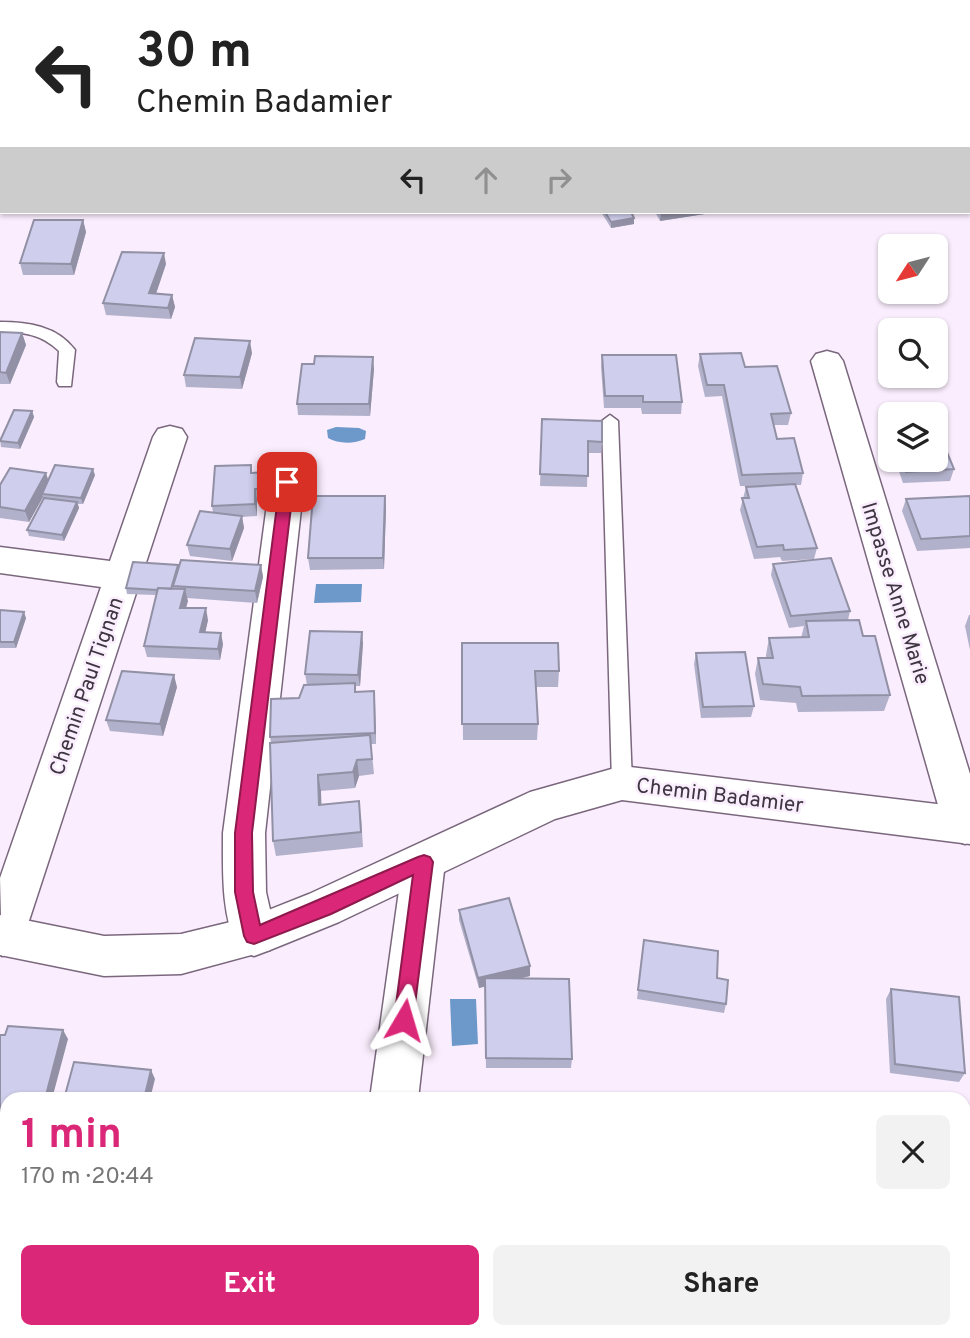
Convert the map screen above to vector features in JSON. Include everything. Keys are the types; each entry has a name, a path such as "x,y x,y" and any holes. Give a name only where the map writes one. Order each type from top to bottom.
{"street":[{"name":"Impasse Anne Marie","path":"827,361 968,826"},
{"name":"Chemin Paul Tignan","path":"1,936 170,437"},
{"path":"254,936 244,892 244,833 287,482"},
{"path":"0,560 123,576"},
{"name":"Chemin Badamier","path":"1,936 104,956 181,954 254,936 324,908 545,804 622,783 968,826"},
{"path":"395,1092 424,862"}],"lane":[{"path":"0,327 22,327 52,334 67,349 65,382"},
{"path":"610,421 622,783"}],"water":[{"path":"336,427 359,428 366,431 365,439 346,443 328,438 327,430"},
{"path":"316,584 362,584 361,602 314,603"},
{"path":"450,999 476,999 478,1044 452,1046"}],"building":[{"path":"606,214 632,214 634,218 611,222"},
{"path":"34,220 83,220 71,264 20,263"},
{"path":"122,252 164,253 149,293 172,295 168,308 103,303"},
{"path":"0,332 22,333 6,373 0,372"},
{"path":"195,338 250,341 240,377 184,375"},
{"path":"741,353 745,367 777,366 791,413 771,414 777,439 794,438 803,473 742,475 724,385 707,385 700,354"},
{"path":"602,355 676,355 682,402 643,402 643,396 605,396"},
{"path":"315,356 373,357 369,404 297,404 302,364 314,364"},
{"path":"14,410 32,411 18,443 0,441"},
{"path":"542,419 602,421 602,442 588,441 588,476 540,474"},
{"path":"948,455 954,469 948,469"},
{"path":"55,465 93,469 81,498 42,494"},
{"path":"251,465 251,473 271,472 270,488 255,489 255,504 212,506 215,466"},
{"path":"10,468 46,473 25,511 0,507 0,485"},
{"path":"795,484 817,548 784,550 783,545 757,547 742,498 749,498 746,487"},
{"path":"313,496 385,496 383,558 308,558"},
{"path":"970,496 970,536 921,539 906,499"},
{"path":"44,498 77,502 62,535 27,530"},
{"path":"200,511 242,516 230,549 187,545"},
{"path":"831,558 850,611 791,616 773,564"},
{"path":"181,560 261,565 255,591 173,586"},
{"path":"133,562 178,565 171,589 126,588"},
{"path":"158,588 185,589 180,608 206,608 200,632 221,633 218,649 144,646"},
{"path":"0,610 24,612 14,642 0,642"},
{"path":"859,620 863,636 875,636 890,695 802,696 800,687 763,684 758,658 773,658 769,638 809,637 806,621"},
{"path":"310,631 362,632 358,675 305,674"},
{"path":"462,643 558,643 559,671 535,671 538,724 462,724"},
{"path":"745,652 754,706 703,707 696,653"},
{"path":"122,671 174,675 160,724 106,720"},
{"path":"355,683 355,692 374,691 375,733 270,737 271,699 299,698 304,685"},
{"path":"370,735 372,759 357,760 353,772 318,775 319,805 359,801 361,832 273,841 270,743"},
{"path":"509,898 530,966 478,978 459,910"},
{"path":"644,940 718,951 717,978 728,980 726,1004 638,990"},
{"path":"485,978 569,979 572,1059 486,1058"},
{"path":"891,989 959,997 965,1073 895,1064"},
{"path":"8,1026 63,1030 47,1092 0,1092 0,1035 5,1035"},
{"path":"74,1062 151,1070 146,1092 66,1092"}],"route":[{"path":"287,482 244,833 244,892 254,936 324,908 424,862 404,1020"}]}
